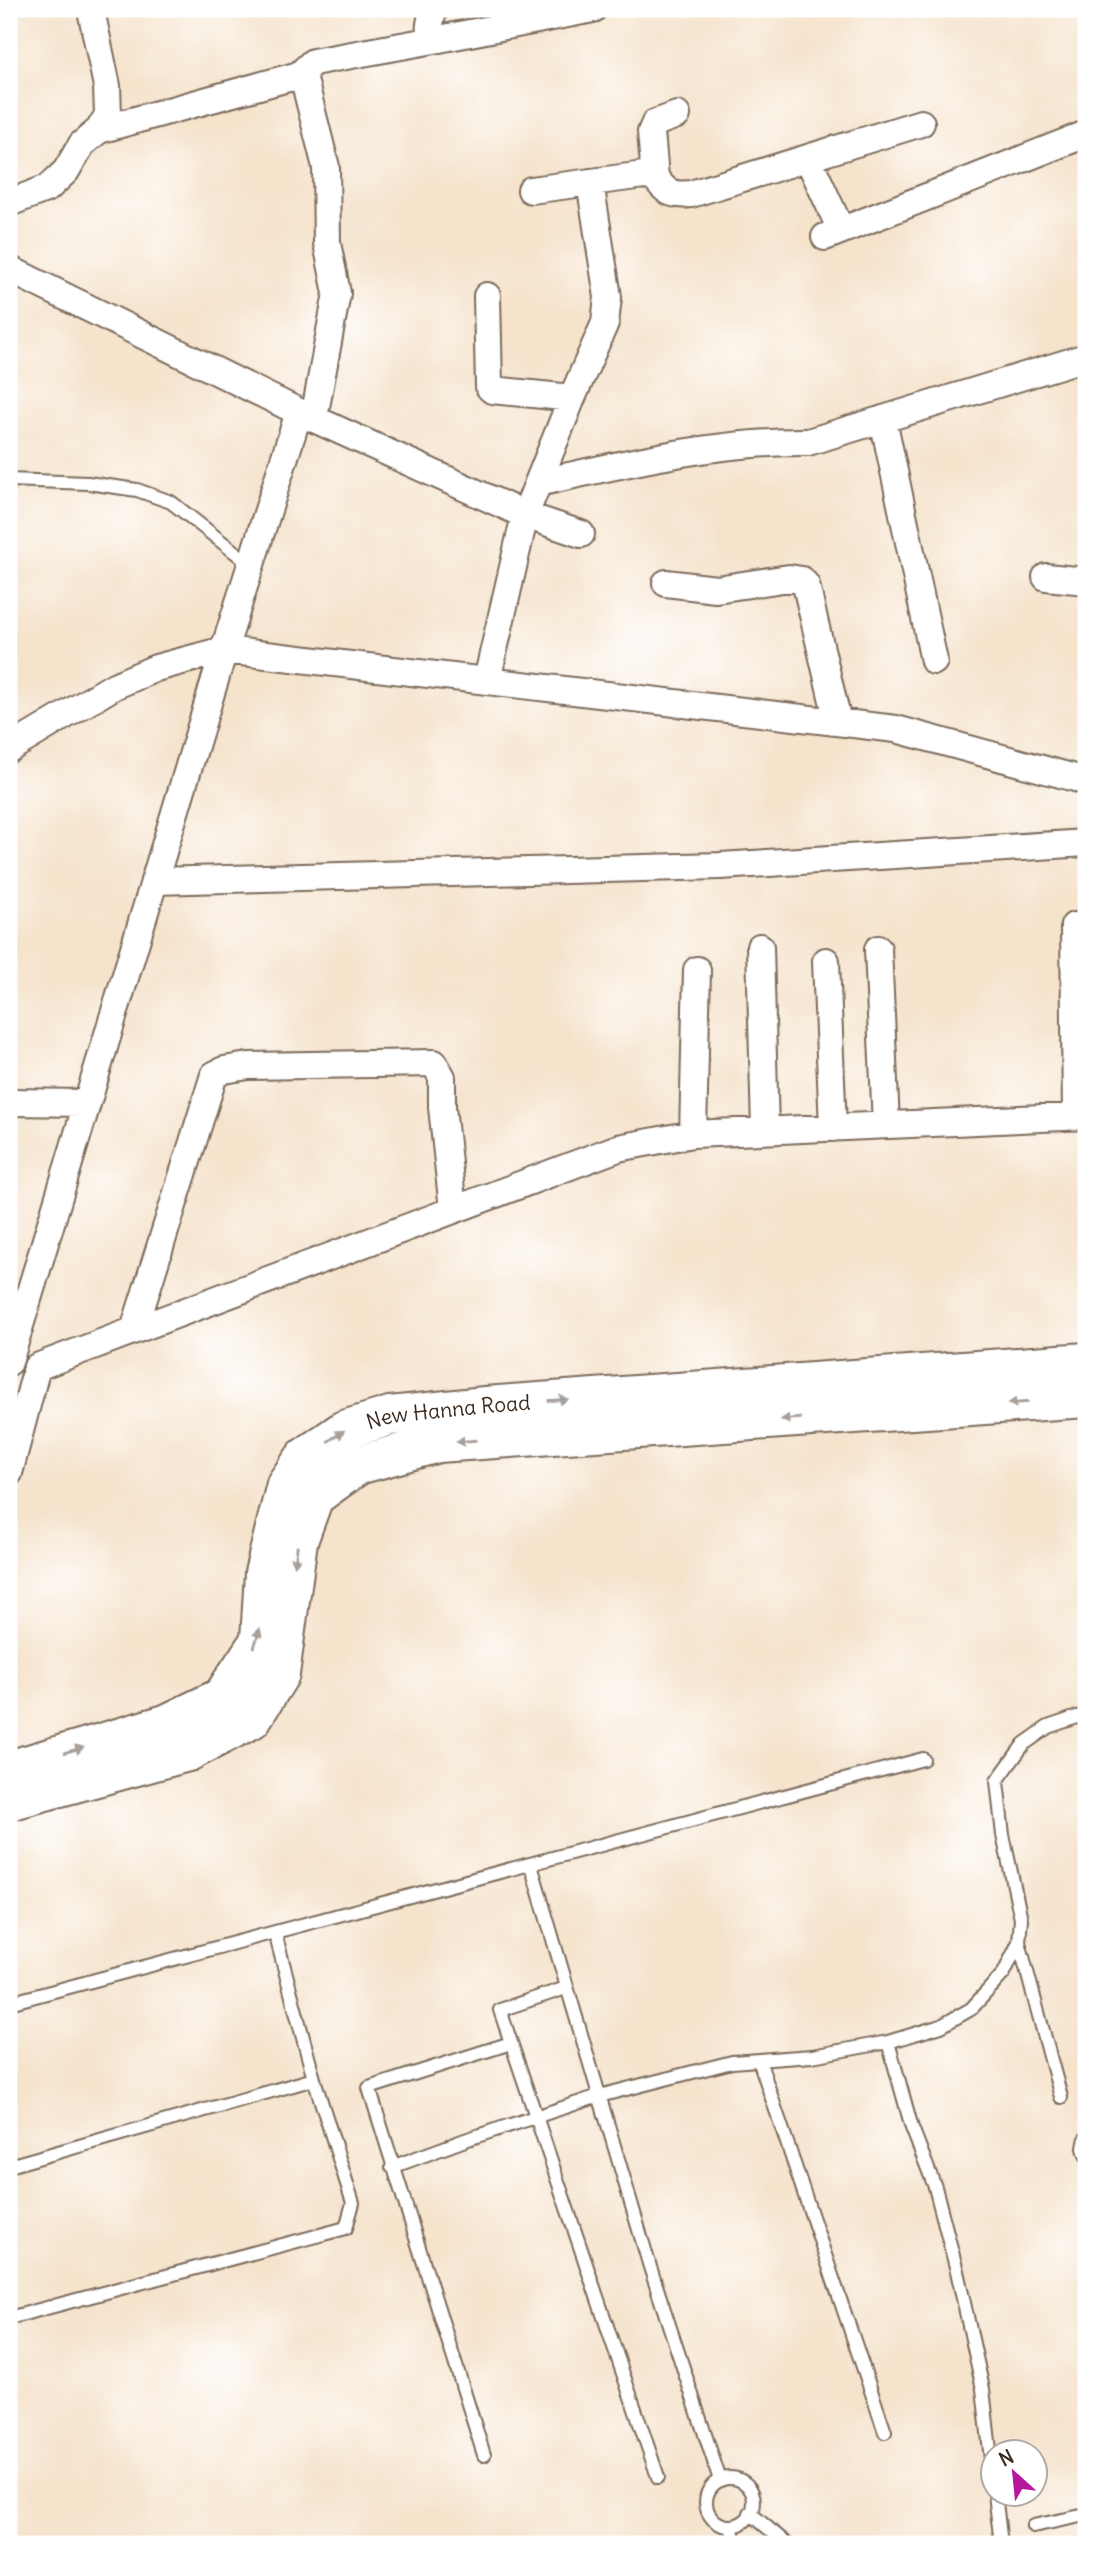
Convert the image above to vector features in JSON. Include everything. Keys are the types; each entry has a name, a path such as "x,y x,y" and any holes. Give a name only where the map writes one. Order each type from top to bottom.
{"main road":[{"name":"New Hanna Road","path":"9,1770 166,1724 222,1697 260,1640 264,1573 286,1484 305,1457 344,1430 390,1416 485,1406 1086,1362"},
{"name":"New Hanna Road","path":"9,1801 188,1752 252,1719 280,1674 298,1541 314,1497 358,1465 438,1444 1086,1398"}],"street":[{"path":"9,203 48,188 66,171 82,144 99,130 108,115 107,86 93,9"},
{"path":"434,9 429,34 434,40"},
{"path":"99,130 299,75 313,62 593,9"},
{"path":"9,1362 224,650 251,565 307,415 337,293 327,243 326,167 302,72"},
{"path":"677,115 655,123 651,132 655,177 664,191 675,195 691,194 921,123"},
{"path":"808,158 833,233 1086,134"},
{"path":"531,190 644,175 655,177"},
{"path":"488,680 525,515 605,323 608,297 590,182"},
{"path":"9,269 307,415 525,515 581,534"},
{"path":"487,296 489,387 492,390 572,398"},
{"path":"538,483 676,452 776,442 808,442 1086,356"},
{"path":"883,419 934,661"},
{"path":"1046,577 1086,581"},
{"path":"666,583 716,589 789,578 802,580 806,585 838,722"},
{"path":"9,749 114,686 156,668 224,650 896,729 1086,780"},
{"path":"154,881 720,866 1086,843"},
{"path":"9,1473 37,1367 618,1148 693,1134 1081,1116 1074,926"},
{"path":"760,947 765,1130"},
{"path":"878,949 886,1125"},
{"path":"826,961 832,1128"},
{"path":"693,1134 697,970"},
{"path":"134,1330 214,1075 224,1070 248,1066 434,1063 442,1077 442,1107 453,1209"},
{"path":"9,1102 86,1103"}],"lane":[{"path":"9,480 88,483 137,490 171,502 251,565"},
{"path":"1061,2097 1019,1942 1021,1919 1003,1836 997,1781 1024,1744 1048,1727 1086,1714"},
{"path":"9,2003 923,1759"},
{"path":"531,1864 650,2267 720,2480"},
{"path":"9,2318 346,2228 353,2203 314,2079 275,1933"},
{"path":"392,2167 599,2096 732,2062 812,2056 888,2042 942,2026 971,2009 1004,1973 1019,1942"},
{"path":"566,1987 500,2010 657,2477"},
{"path":"888,2042 912,2128 935,2187 957,2271 983,2389 989,2438"},
{"path":"484,2455 369,2088 511,2043"},
{"path":"759,2060 885,2432"},
{"path":"9,2166 314,2079"},
{"path":"1086,2138 1086,2155"},
{"path":"737,2479 750,2489 754,2505 747,2520 731,2527 715,2522 706,2508 708,2491 720,2480 737,2479"},
{"path":"997,2508 1001,2544"},
{"path":"750,2513 787,2544"},
{"path":"1033,2526 1086,2515"},
{"path":"731,2527 736,2544"}]}
